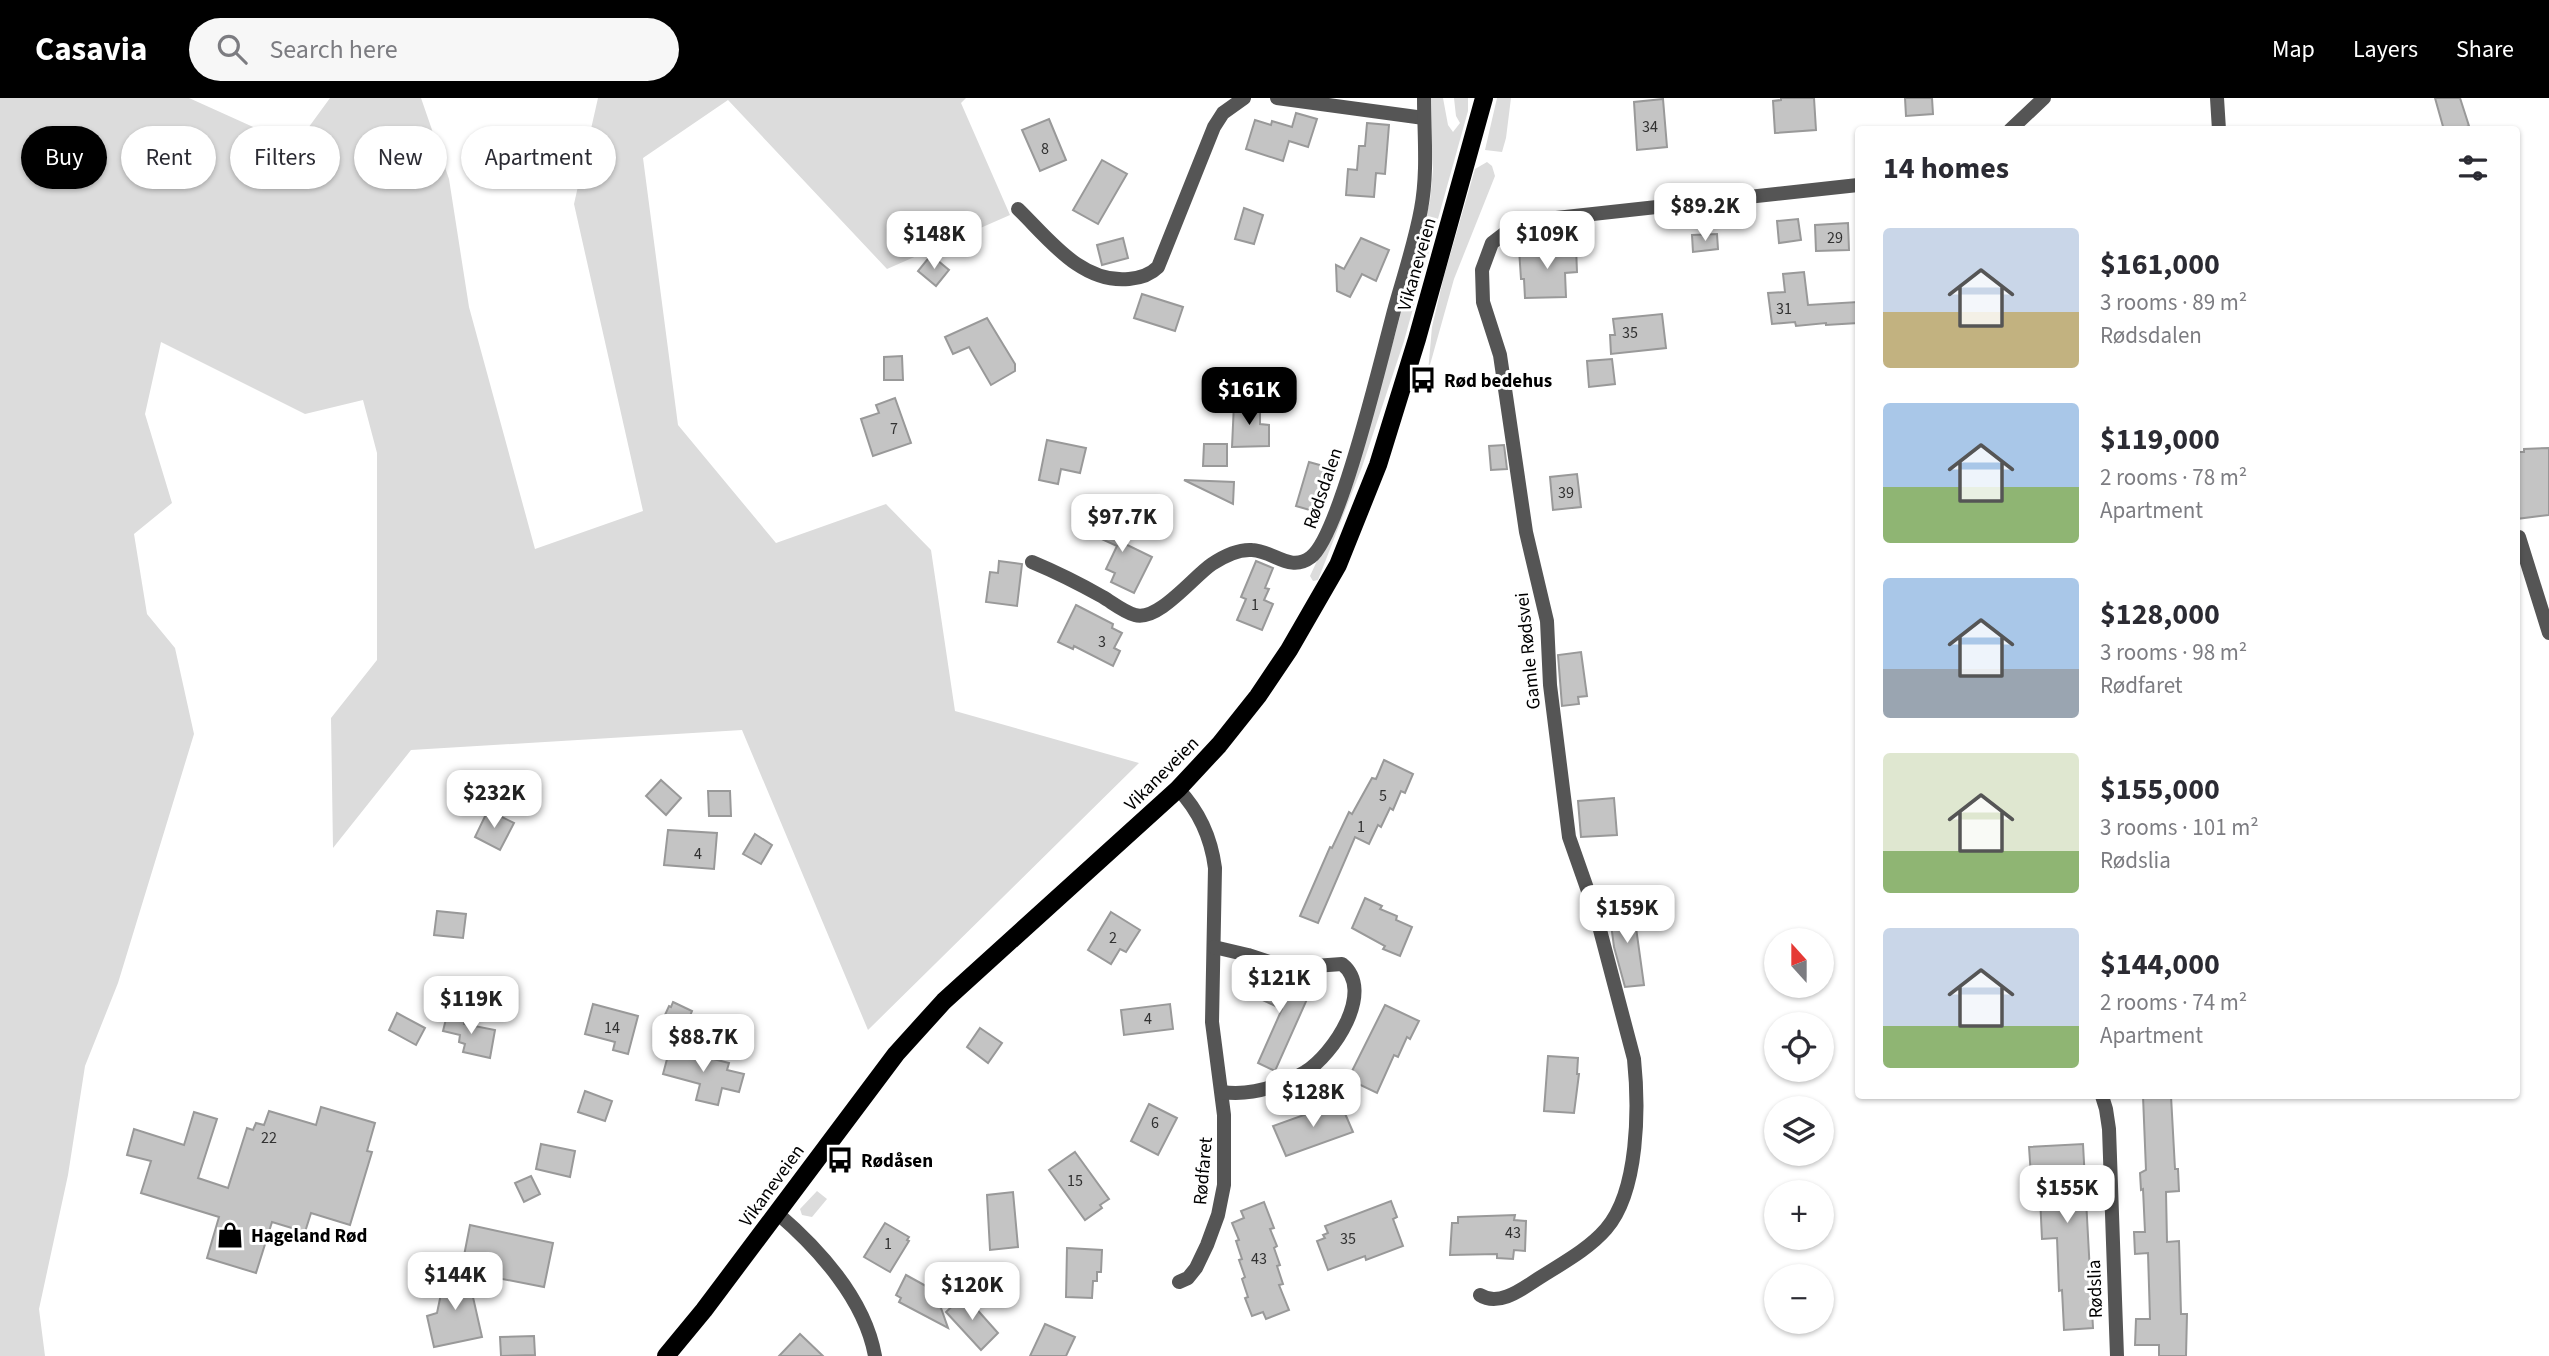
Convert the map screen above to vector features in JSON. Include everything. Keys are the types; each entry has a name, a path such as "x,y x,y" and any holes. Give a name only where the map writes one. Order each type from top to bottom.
{"main road":[{"name":"Vikaneveien","path":"666,1356 896,1054 944,1000 1178,789 1219,745 1258,696 1289,650 1338,565 1378,465 1399,401 1484,98"}],"street":[{"path":"1017,209 1082,269 1097,276 1119,280 1145,276 1158,267 1214,127 1223,114 1244,98"},
{"path":"1277,98 1424,118"},
{"name":"Rødsdalen","path":"1032,562 1136,616 1145,616 1162,608 1199,573 1226,555 1251,549 1292,564 1303,562 1322,545 1345,483 1420,211 1425,183 1424,98"},
{"path":"2014,126 2045,98"},
{"path":"2217,98 2219,126"},
{"name":"Gamle Rødsvei","path":"1480,1295 1485,1299 1496,1300 1524,1289 1584,1249 1604,1232 1614,1219 1627,1186 1636,1084 1634,1059 1595,911 1569,838 1550,685 1547,621 1522,506 1500,355 1483,302 1482,270 1485,256 1499,235 1538,220 1855,185"},
{"path":"2520,540 2549,633"},
{"name":"Rødfaret","path":"1178,789 1198,814 1212,849 1215,868 1212,1022 1222,1092 1226,1151 1224,1185 1217,1215 1196,1268 1188,1278 1180,1282"},
{"path":"1214,947 1287,968 1342,964 1352,976 1356,993 1349,1016 1331,1049 1313,1066 1267,1089 1244,1094 1222,1092"},
{"name":"Rødslia","path":"2103,1099 2109,1129 2117,1356"},
{"path":"777,1213 804,1236 833,1271 860,1315 875,1356"}],"shaded area":[{"path":"0,98 189,98 251,126 230,126 230,189 340,189 340,126 310,126 330,98 421,98 431,126 354,126 354,189 447,189 447,173 469,307 535,549 643,511 574,204 577,189 616,189 616,126 592,126 598,98 966,98 961,103 1010,215 887,269 728,100 643,158 678,425 776,543 886,504 931,550 955,711 1139,763 868,1030 742,730 411,750 333,848 331,718 377,660 377,453 363,400 305,414 161,342 145,414 172,503 134,534 147,614 175,648 194,734 118,983 85,1066 68,1175 39,1309 45,1356 0,1356"},
{"path":"1430,98 1443,98 1448,125 1453,132 1460,123 1456,116 1454,98 1468,98 1468,111 1404,341 1362,467 1318,580 1313,581 1310,576 1347,496 1395,335 1430,201 1433,169"},
{"path":"1497,98 1511,98 1502,152 1485,150"},
{"path":"1487,162 1492,166 1495,176 1454,279 1428,372 1432,327 1444,276 1475,169"},
{"path":"817,1191 827,1199 812,1217 802,1215 800,1209"}],"building":[{"path":"1781,98 1814,98 1816,130 1775,133 1773,101"},
{"path":"1905,98 1932,98 1933,114 1906,116"},
{"path":"2435,98 2460,98 2469,126 2443,126"},
{"path":"1663,99 1667,147 1637,150 1634,102"},
{"path":"1296,113 1317,119 1308,147 1289,141 1283,161 1246,149 1255,120 1271,125 1272,121 1292,127"},
{"path":"1049,119 1066,160 1040,171 1022,130"},
{"path":"1367,123 1389,125 1385,174 1376,173 1374,197 1346,195 1348,169 1357,170 1359,146 1365,146"},
{"path":"1102,160 1127,174 1098,224 1073,210"},
{"path":"1244,208 1263,215 1254,244 1235,239"},
{"path":"1798,219 1801,240 1779,243 1777,221"},
{"path":"1848,223 1849,250 1816,251 1815,225"},
{"path":"1717,234 1718,249 1693,252 1692,235"},
{"path":"1123,238 1128,258 1102,265 1097,245"},
{"path":"1361,238 1389,250 1376,281 1362,274 1350,297 1337,291 1336,265 1344,269"},
{"path":"1576,246 1577,272 1565,273 1566,297 1525,298 1519,249"},
{"path":"931,255 949,270 936,286 918,271"},
{"path":"1804,272 1808,305 1855,302 1855,323 1796,326 1795,322 1772,324 1768,293 1785,292 1783,274"},
{"path":"1142,294 1183,307 1175,331 1134,318"},
{"path":"1662,314 1666,348 1611,354 1610,335 1615,335 1613,319"},
{"path":"987,318 1015,364 1015,371 991,385 969,347 953,354 945,337"},
{"path":"902,356 903,380 884,380 884,357"},
{"path":"1612,359 1615,384 1589,387 1587,361"},
{"path":"895,398 911,443 873,456 861,419 879,413 876,405"},
{"path":"1234,403 1260,403 1260,424 1269,425 1269,446 1232,447"},
{"path":"1047,440 1086,448 1080,473 1061,469 1058,484 1039,480"},
{"path":"1204,444 1227,444 1227,466 1203,466"},
{"path":"1504,445 1507,469 1491,470 1489,446"},
{"path":"2549,448 2549,515 2520,519 2520,452 2524,452 2524,449"},
{"path":"1309,462 1334,469 1320,513 1296,506"},
{"path":"1577,474 1581,507 1553,510 1550,477"},
{"path":"1184,480 1234,482 1233,504"},
{"path":"1104,511 1129,524 1121,542 1152,557 1134,593 1111,582 1115,573 1106,569 1117,546 1093,535"},
{"path":"999,561 1022,564 1017,606 986,602 990,572 998,573"},
{"path":"1256,561 1273,568 1265,588 1269,589 1264,600 1273,604 1262,630 1237,620 1246,599 1241,597"},
{"path":"1076,605 1113,624 1112,628 1122,633 1114,648 1120,651 1113,666 1074,646 1073,649 1058,642"},
{"path":"1581,652 1587,696 1578,697 1579,704 1562,706 1558,655"},
{"path":"1384,760 1413,774 1405,793 1401,791 1393,810 1390,808 1381,827 1378,825 1369,844 1355,837 1318,923 1300,916 1330,847 1332,848 1349,812 1352,814 1372,778 1376,779"},
{"path":"661,780 681,798 666,815 646,796"},
{"path":"708,791 730,791 731,816 709,816"},
{"path":"1614,798 1617,835 1581,837 1578,801"},
{"path":"488,810 514,823 500,850 475,837"},
{"path":"668,830 717,833 714,869 664,865"},
{"path":"755,834 772,845 761,864 743,854"},
{"path":"1365,898 1382,906 1380,909 1397,916 1396,920 1412,927 1400,956 1383,949 1385,946 1352,928"},
{"path":"1633,906 1644,985 1625,987 1614,947 1609,909"},
{"path":"437,911 466,914 463,938 434,935"},
{"path":"1111,912 1140,930 1126,952 1120,949 1111,964 1088,950"},
{"path":"1247,974 1289,993 1295,980 1312,988 1275,1071 1258,1063 1282,1009 1241,990"},
{"path":"673,1002 692,1011 682,1036 660,1026"},
{"path":"593,1004 638,1016 628,1054 613,1050 615,1042 585,1034"},
{"path":"1170,1004 1173,1029 1124,1035 1121,1010"},
{"path":"1385,1005 1419,1021 1410,1039 1407,1037 1398,1057 1394,1055 1377,1093 1348,1079"},
{"path":"397,1013 425,1028 416,1045 389,1030"},
{"path":"447,1015 465,1018 464,1024 495,1030 490,1058 463,1052 465,1044 459,1042 460,1035 443,1031"},
{"path":"980,1028 1002,1043 988,1063 967,1047"},
{"path":"670,1048 729,1063 727,1070 744,1074 739,1092 722,1088 718,1105 696,1100 700,1084 663,1074"},
{"path":"1548,1056 1578,1058 1579,1074 1574,1113 1544,1111"},
{"path":"585,1091 612,1101 605,1121 578,1112"},
{"path":"2143,1099 2171,1099 2175,1169 2178,1169 2179,1191 2166,1192 2167,1242 2179,1241 2181,1314 2187,1314 2186,1356 2159,1356 2159,1345 2135,1345 2136,1319 2150,1319 2148,1253 2135,1254 2134,1232 2145,1232 2140,1173 2146,1170"},
{"path":"1340,1102 1353,1132 1286,1156 1273,1126"},
{"path":"1149,1104 1177,1118 1158,1155 1131,1141"},
{"path":"321,1107 375,1123 367,1151 372,1152 350,1225 311,1213 305,1232 272,1222 256,1273 207,1258 219,1217 141,1193 151,1161 127,1155 134,1129 184,1145 194,1112 217,1119 198,1178 228,1188 247,1128 253,1130 256,1123 264,1125 269,1111 316,1125"},
{"path":"541,1144 575,1151 570,1177 536,1169"},
{"path":"2083,1144 2093,1328 2064,1330 2057,1238 2042,1239 2039,1176 2031,1176 2029,1147"},
{"path":"1075,1152 1109,1199 1100,1205 1102,1208 1085,1220 1049,1170"},
{"path":"531,1176 540,1194 524,1202 515,1183"},
{"path":"1013,1192 1018,1247 990,1250 987,1195"},
{"path":"1391,1201 1397,1217 1393,1219 1403,1246 1328,1270 1317,1241 1325,1238 1323,1235 1328,1233 1325,1226"},
{"path":"1264,1202 1274,1228 1270,1229 1277,1246 1274,1248 1283,1284 1279,1285 1289,1310 1266,1319 1263,1312 1252,1316 1245,1298 1248,1297 1242,1279 1245,1277 1236,1241 1239,1240 1232,1223 1244,1218 1241,1211"},
{"path":"1515,1215 1514,1220 1526,1221 1525,1251 1514,1250 1513,1259 1497,1258 1497,1254 1450,1255 1452,1223 1458,1223 1458,1217"},
{"path":"885,1223 909,1237 890,1272 864,1257"},
{"path":"470,1225 553,1243 544,1287 461,1271"},
{"path":"1067,1248 1102,1250 1101,1272 1097,1272 1097,1281 1093,1281 1092,1298 1066,1297"},
{"path":"446,1270 468,1275 482,1337 434,1347 427,1316 437,1313"},
{"path":"906,1275 935,1291 948,1328 899,1302 901,1298 896,1295"},
{"path":"964,1295 998,1333 981,1350 946,1312"},
{"path":"1045,1324 1075,1337 1066,1356 1030,1356"},
{"path":"800,1334 823,1356 779,1356"},
{"path":"534,1336 535,1355 501,1356 500,1337"}],"place":[{"name":"Rød bedehus","path":"1423,380"},
{"name":"Rødåsen","path":"840,1160"},
{"name":"Hageland Rød","path":"230,1235"}]}
